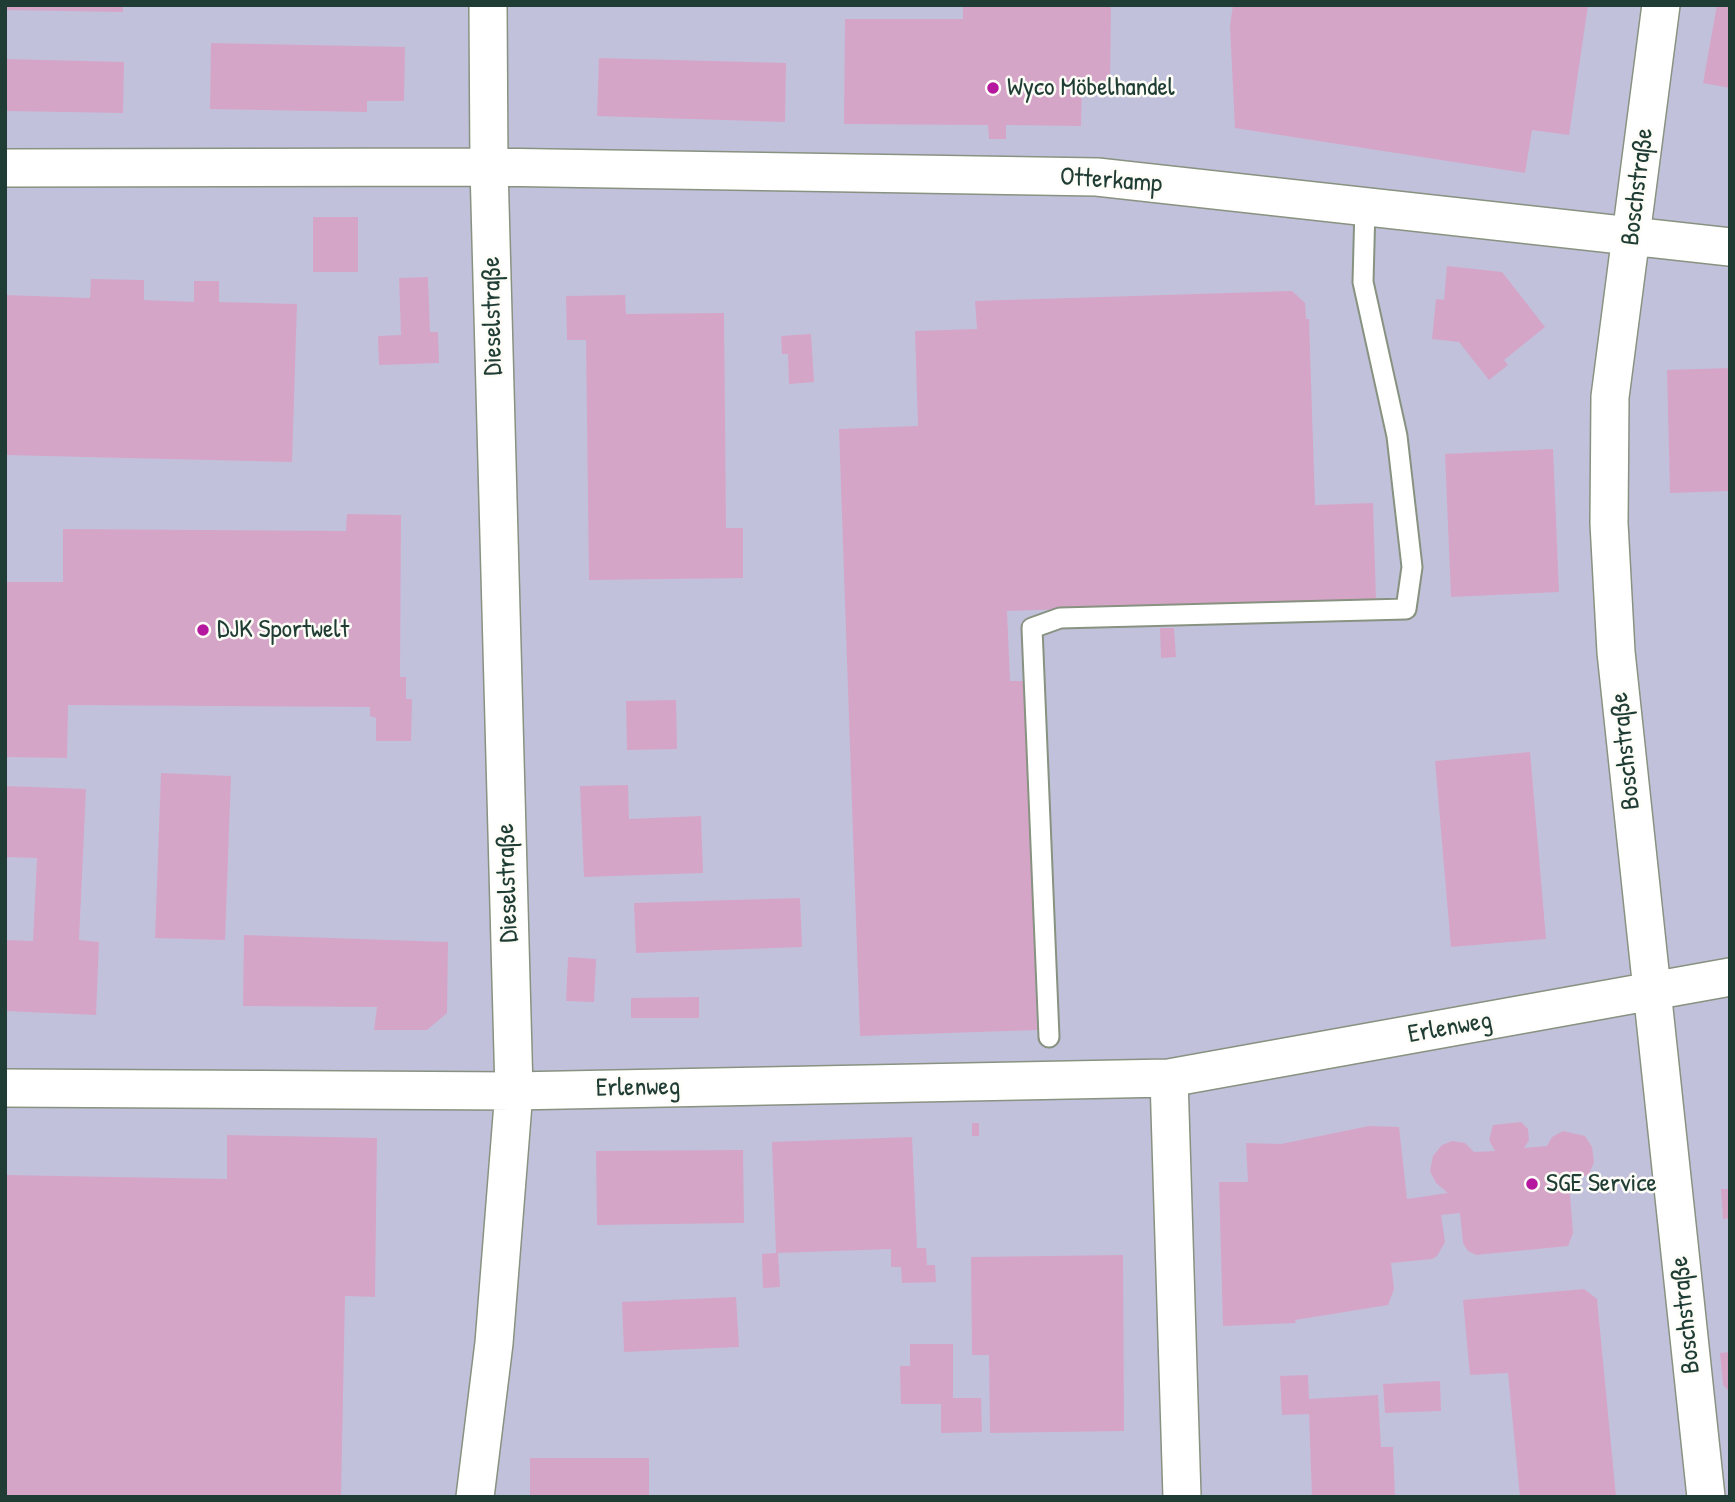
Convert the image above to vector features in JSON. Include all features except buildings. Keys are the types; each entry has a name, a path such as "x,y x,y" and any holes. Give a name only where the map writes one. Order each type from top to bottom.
{"street":[{"name":"Dieselstraße","path":"488,5 489,167 514,1091"},
{"name":"Boschstraße","path":"1661,5 1610,397 1609,523 1616,652 1706,1497"},
{"path":"5,168 489,167"},
{"name":"Otterkamp","path":"489,167 1097,177 1730,247"},
{"name":"Erlenweg","path":"514,1091 1169,1078 1730,977"},
{"path":"1169,1078 1182,1497"},
{"path":"5,1088 514,1091 494,1343 475,1497"}],"lane":[{"path":"1049,1037 1032,628 1060,618 1406,609 1412,567 1397,436 1363,282 1365,207"}],"shaded area":[{"path":"5,5 1730,5 1730,1497 5,1497"}],"place":[{"name":"Wyco Möbelhandel","path":"993,88"},
{"name":"DJK Sportwelt","path":"203,630"},
{"name":"SGE Service","path":"1532,1184"}]}
